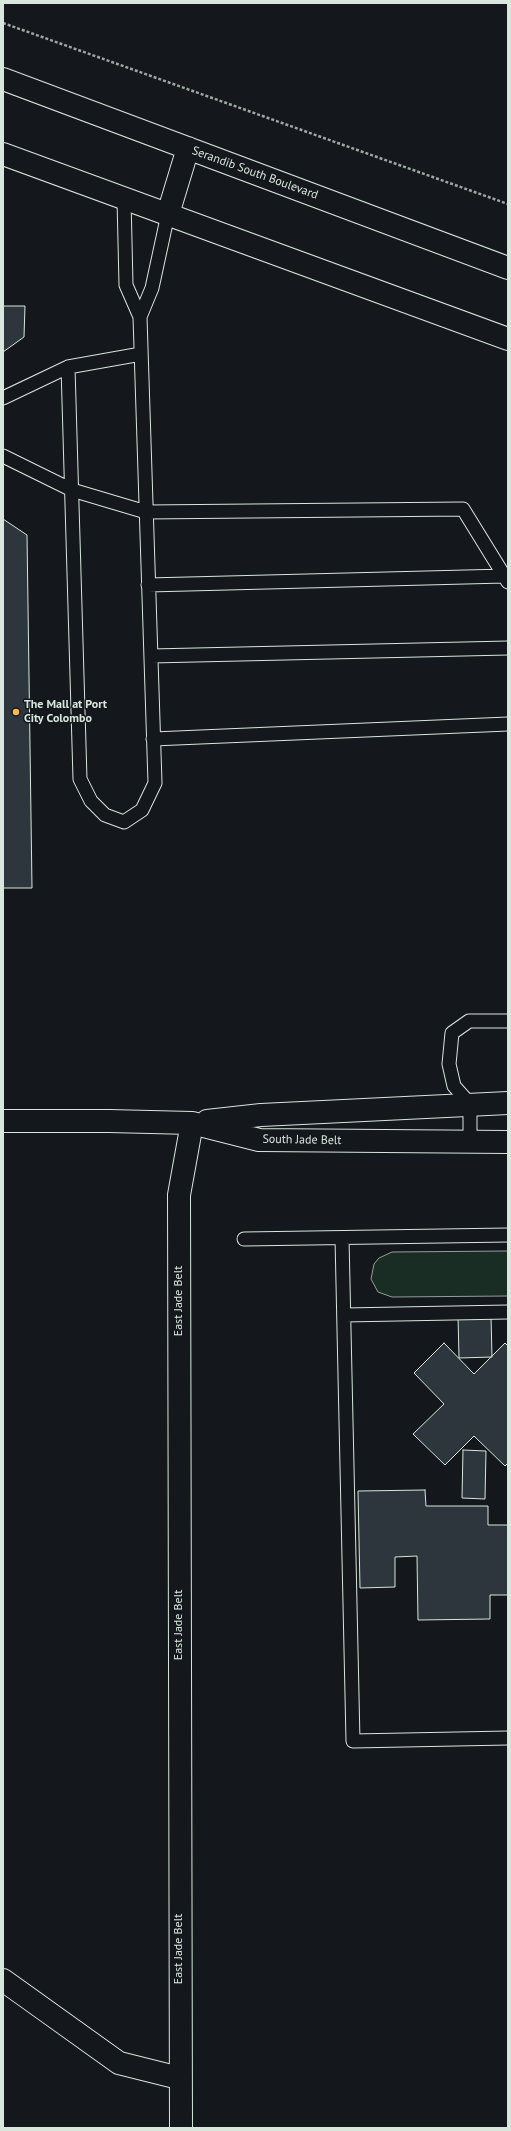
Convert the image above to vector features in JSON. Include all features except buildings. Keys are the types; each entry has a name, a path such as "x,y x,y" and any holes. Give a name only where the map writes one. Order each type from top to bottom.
{"street":[{"name":"Serandib South Boulevard","path":"3,79 508,268"},
{"path":"168,214 188,148"},
{"path":"3,154 508,338"},
{"path":"192,1123 261,1116 508,1103"},
{"name":"South Jade Belt","path":"3,1122 109,1121 192,1123 259,1140 470,1143 508,1142"},
{"name":"East Jade Belt","path":"180,2128 179,1195 192,1123"},
{"path":"3,1980 119,2063 179,2078"}],"lane":[{"path":"68,367 80,779 91,801 105,815 124,822 142,810 155,783 140,317 126,285 124,199"},
{"path":"140,317 152,288 168,214"},
{"path":"3,398 68,367 141,354"},
{"path":"3,456 72,490 146,512 463,509 506,579"},
{"path":"148,584 506,579"},
{"path":"150,656 508,648"},
{"path":"153,739 508,724"},
{"path":"470,1143 470,1104 454,1086 450,1071 449,1064 452,1033 470,1021 508,1021"},
{"path":"244,1239 508,1235"},
{"path":"342,1238 353,1741 508,1738"},
{"path":"344,1315 508,1312"}],"path":[{"path":"3,24 508,204"}],"green space":[{"path":"508,1251 508,1296 392,1297 378,1292 371,1279 374,1264 379,1258 392,1252"}],"place":[{"name":"The Mall at Port City Colombo","path":"16,712"}]}
